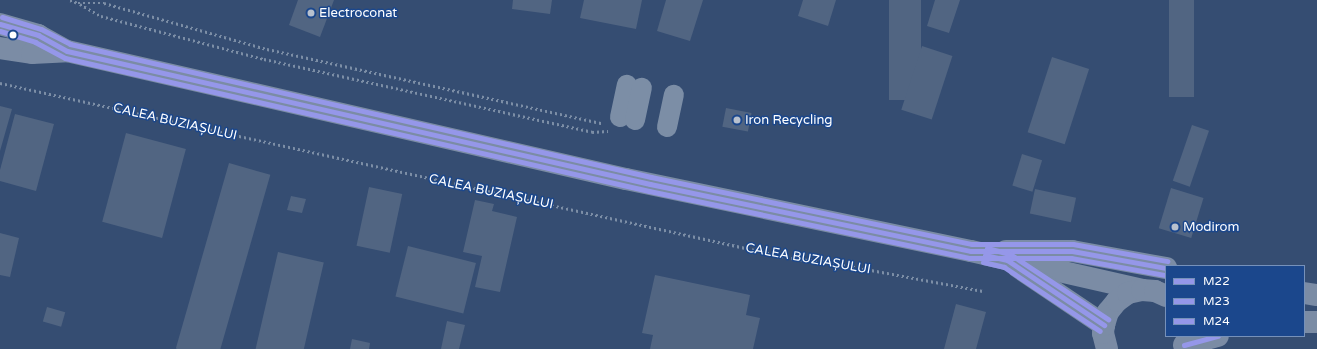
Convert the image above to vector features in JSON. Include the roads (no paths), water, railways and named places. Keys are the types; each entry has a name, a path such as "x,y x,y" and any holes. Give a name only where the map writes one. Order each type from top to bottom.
{"main road":[{"path":"0,24 38,35 67,52"},
{"path":"0,48 32,53 67,52 626,179 971,251 1142,290 1155,291 1165,296"},
{"path":"971,251 1072,251 1165,268"},
{"path":"1007,260 1103,339 1108,312 1117,301 1128,293 1142,290"},
{"path":"1305,293 1317,295"},
{"path":"1305,322 1317,322"},
{"path":"1184,343 1213,337"}],"lane":[{"path":"651,90 634,124 651,90"}],"place":[{"name":"Electroconat","path":"311,13"},
{"name":"Iron Recycling","path":"737,120"},
{"name":"Modirom","path":"1175,227"}]}
